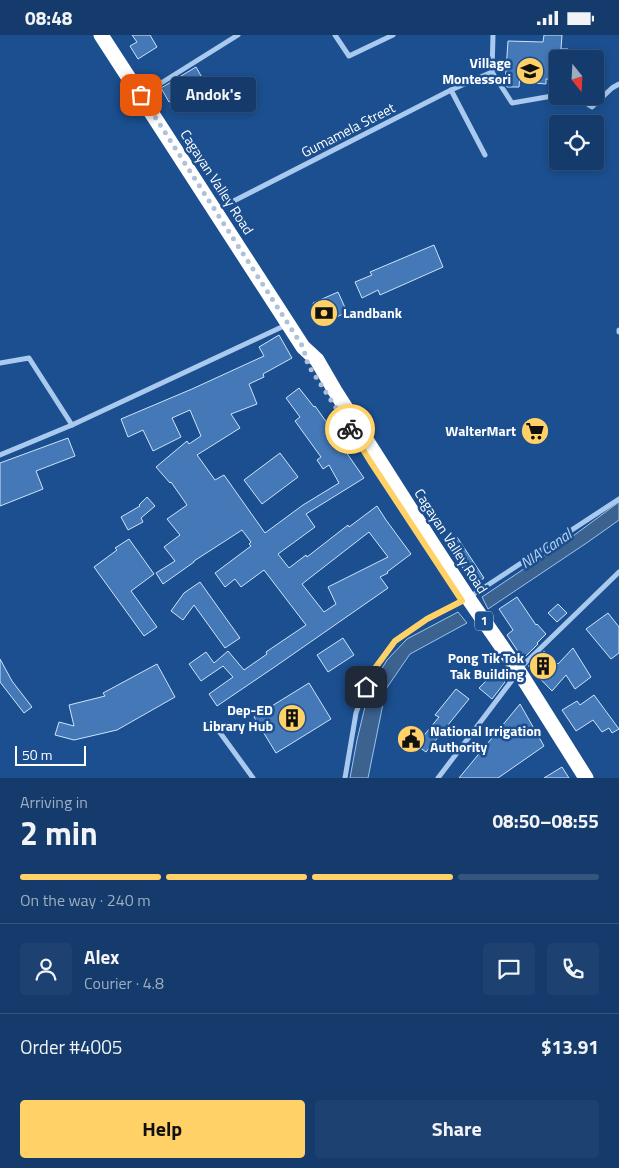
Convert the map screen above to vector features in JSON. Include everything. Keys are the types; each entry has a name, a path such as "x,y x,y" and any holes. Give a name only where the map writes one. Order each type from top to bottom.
{"highway":[{"name":"Cagayan Valley Road","path":"101,35 303,347 308,365 321,385 465,599 498,655 515,675 586,778"},
{"name":"Cagayan Valley Road","path":"515,675 577,778"}],"street":[{"path":"224,35 228,41"},
{"path":"141,95 238,35"},
{"path":"335,35 349,56 393,35"},
{"path":"493,35 492,72 512,103 549,97"},
{"name":"Gumamela Street","path":"215,210 451,90 492,72"},
{"path":"604,96 619,84"},
{"path":"451,90 485,155"},
{"path":"0,446 2,454 72,425 288,324"},
{"path":"0,363 29,357 72,425"},
{"path":"345,778 356,713 370,675 395,641 427,619 465,599 619,499"},
{"path":"438,778 515,675 619,572"},
{"path":"213,723 253,778"}],"water":[{"path":"619,502 619,520 488,609 482,597 573,536"},
{"path":"458,612 467,623 410,654 386,689 368,778 350,778 369,690 387,660 407,639"}],"building":[{"path":"132,35 150,35 157,47 138,59 130,46 137,42"},
{"path":"544,35 562,35 561,49 568,49 549,50 549,79 546,79 546,84 534,83 535,76 520,75 519,87 507,87 505,84 508,41 543,42"},
{"path":"196,67 204,81 169,102 161,88"},
{"path":"434,245 443,267 380,295 378,290 362,298 355,282 372,275 370,272"},
{"path":"338,292 347,312 322,324 313,303"},
{"path":"279,335 292,358 263,374 264,377 249,384 257,404 231,414 240,428 197,455 215,480 224,475 265,533 303,505 339,483 329,465 323,469 317,460 321,457 295,421 300,417 286,398 299,388 315,406 364,478 306,514 315,527 278,554 289,568 377,506 411,554 388,573 380,577 388,588 217,706 209,694 233,677 223,666 201,681 189,664 206,652 214,663 228,651 244,670 267,654 266,652 306,625 264,570 241,587 235,579 225,587 215,573 251,546 249,544 251,542 242,530 163,584 156,573 175,561 164,547 180,535 167,519 187,505 171,482 156,467 187,441 189,444 201,436 190,410 172,418 181,437 153,451 143,430 128,437 121,419 264,356 259,347","holes":["369,532 388,557 328,587 336,604 324,612 302,584"]},
{"path":"68,438 75,456 36,471 43,489 0,506 0,463"},
{"path":"280,453 298,477 262,504 244,480"},
{"path":"147,497 155,506 141,518 143,522 128,530 121,517 140,506"},
{"path":"457,537 484,578 474,585 447,544"},
{"path":"129,539 154,574 131,591 157,627 144,636 94,567 117,550 115,548"},
{"path":"200,582 240,638 225,648 194,605 183,620 171,611 184,593"},
{"path":"517,597 536,625 546,634 523,659 507,635 513,630 499,609"},
{"path":"558,604 567,613 557,622 548,613"},
{"path":"608,613 619,627 619,653 611,659 586,629"},
{"path":"343,638 354,655 328,672 317,655"},
{"path":"573,648 591,677 575,689 566,675 552,691 528,666 544,651 558,664"},
{"path":"0,659 12,681 32,707 24,713 0,682"},
{"path":"157,664 175,697 117,730 74,740 55,735 59,722 74,726 69,705 105,696 103,693"},
{"path":"497,670 505,682 492,699 479,688"},
{"name":"Dep-ED Library Hub","path":"309,683 331,719 276,753 254,717"},
{"path":"456,689 469,699 426,752 416,745 439,717 435,715"},
{"path":"594,695 619,729 612,733 609,728 602,732 593,720 576,731 562,710 577,701 580,705"},
{"path":"520,704 544,746 498,778 459,778"},
{"path":"562,767 569,778 544,778"}],"way so far":[{"path":"141,95 303,347 308,365 350,429"}],"place":[{"name":"Village Montessori","path":"530,71"},
{"name":"Andok's","path":"141,95"},
{"name":"Landbank","path":"324,313"},
{"name":"WalterMart","path":"535,431"},
{"name":"Pong Tik Tok Tak Building","path":"543,666"},
{"name":"Dep-ED Library Hub","path":"292,718"},
{"name":"National Irrigation Authority","path":"411,739"}],"route":[{"path":"350,429 462,601 427,619 395,641 370,675 366,687"}],"water label":[{"name":"NIA Canal","path":"546,549"}]}
